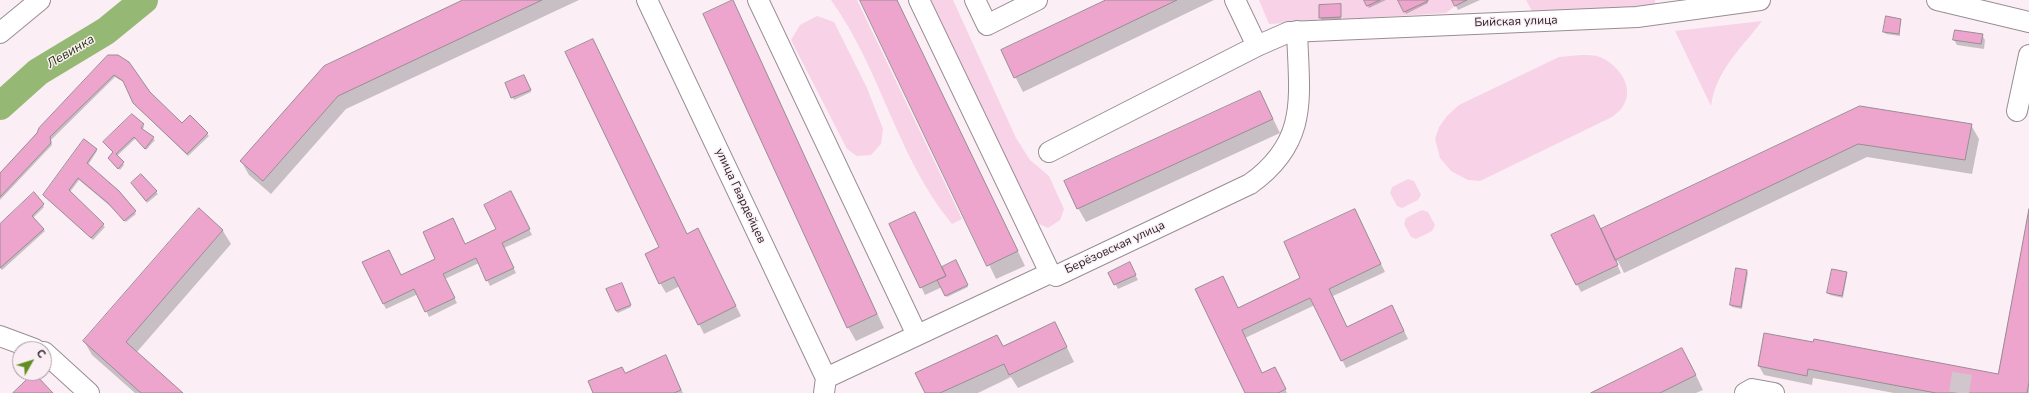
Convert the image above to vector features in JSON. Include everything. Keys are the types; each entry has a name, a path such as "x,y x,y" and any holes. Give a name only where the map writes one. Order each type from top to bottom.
{"street":[{"path":"0,33 40,0"},
{"name":"улица Гвардейцев","path":"647,0 825,385"},
{"path":"758,0 917,335"},
{"path":"919,0 1050,273"},
{"path":"975,0 987,24 1038,0"},
{"path":"1235,0 1264,42"},
{"name":"Бийская улица","path":"1049,152 1264,42 1297,31 1637,17 1760,0"},
{"path":"1937,0 2029,22"},
{"name":"Берёзовская улица","path":"825,385 917,335 1050,273 1056,276 1250,184 1272,166 1287,145 1295,124 1299,103 1297,31"},
{"path":"2017,111 2029,55"},
{"path":"0,336 13,341"},
{"path":"52,359 89,393"},
{"path":"1745,393 1752,389 1774,393"}],"shaded area":[{"path":"831,0 857,0 962,219 952,224 933,198 917,171 863,55"},
{"path":"926,0 953,0 1016,138 1030,160 1049,176 1064,209 1060,220 1048,228 1037,223"},
{"path":"1259,0 1467,0 1455,6 1446,13 1269,24"},
{"path":"1526,0 1655,0 1656,8 1532,11"},
{"path":"817,16 834,22 867,88 883,129 881,144 871,155 857,156 847,149 791,40 800,25"},
{"path":"1762,21 1730,60 1718,81 1711,106 1675,31"},
{"path":"1581,55 1600,57 1614,66 1624,78 1627,94 1625,101 1620,110 1612,117 1480,181 1468,180 1451,171 1440,158 1435,139 1439,127 1447,116 1459,105 1559,57"},
{"path":"1408,179 1414,181 1421,195 1418,200 1402,208 1397,206 1390,193 1392,187"},
{"path":"1422,210 1428,212 1435,225 1432,231 1416,239 1411,237 1404,224 1406,218"}],"building":[{"path":"463,0 542,0 338,96 263,181 240,161 324,66"},
{"path":"733,0 877,314 847,328 703,14"},
{"path":"860,0 897,0 1018,251 987,266"},
{"path":"1106,0 1177,0 1014,78 1001,50"},
{"path":"1364,0 1380,0 1367,6"},
{"path":"1398,0 1428,0 1428,1 1404,12"},
{"path":"1452,0 1467,0 1455,6"},
{"path":"1341,4 1341,17 1319,18 1319,5"},
{"path":"1886,16 1901,19 1899,34 1883,32"},
{"path":"1955,30 1983,34 1981,44 1953,40"},
{"path":"593,39 687,234 698,228 736,306 698,325 674,277 659,284 645,254 659,247 565,52"},
{"path":"108,55 118,55 129,62 150,92 182,123 190,115 208,133 187,154 133,103 123,81 114,75 50,137 51,143 0,197 0,173 37,133 39,128"},
{"path":"524,75 531,90 511,98 505,83"},
{"path":"1260,91 1273,119 1077,209 1064,181"},
{"path":"1860,106 1972,124 1965,160 1858,144 1615,260 1601,229"},
{"path":"132,114 144,124 141,128 154,137 145,149 134,137 116,154 124,162 118,169 108,158 113,152 103,142"},
{"path":"84,139 97,149 87,163 119,191 136,211 124,221 108,203 78,178 69,190 104,224 91,238 43,195"},
{"path":"141,174 157,191 146,201 131,183"},
{"path":"511,191 530,229 502,243 514,268 486,281 476,258 443,274 455,298 425,312 414,289 383,304 362,262 389,250 401,275 435,259 423,232 453,218 465,244 496,229 484,205"},
{"path":"34,192 44,204 32,216 44,229 0,268 0,224"},
{"path":"199,208 223,230 126,342 183,393 141,393 83,341"},
{"path":"1355,209 1381,264 1329,289 1347,327 1392,305 1404,331 1341,361 1310,298 1242,330 1262,373 1275,367 1286,389 1278,393 1245,393 1195,289 1223,276 1238,308 1300,278 1284,242"},
{"path":"2029,209 2029,382 2027,393 1936,393 1808,369 1807,376 1758,366 1764,333 1813,342 1814,339 1998,374"},
{"path":"915,212 946,276 920,288 889,224"},
{"path":"1594,215 1618,265 1576,285 1551,235"},
{"path":"956,260 968,285 945,296 937,280 946,276 942,267"},
{"path":"1130,262 1136,275 1114,285 1108,273"},
{"path":"1736,268 1747,270 1741,307 1730,305"},
{"path":"1832,269 1847,272 1842,296 1827,293"},
{"path":"622,283 631,305 616,311 606,289"},
{"path":"1055,322 1067,347 1009,375 1004,364 940,393 925,393 915,373 997,335 1003,346"},
{"path":"1682,348 1696,375 1660,393 1591,393"},
{"path":"666,355 681,390 674,393 593,393 588,381 622,367 625,373"},
{"path":"26,381 42,381 53,393 13,393"}],"waterway":[{"name":"Левинка","path":"0,106 38,72 106,31 144,0"}],"tunnel":[{"path":"1959,393 1963,367"}]}
